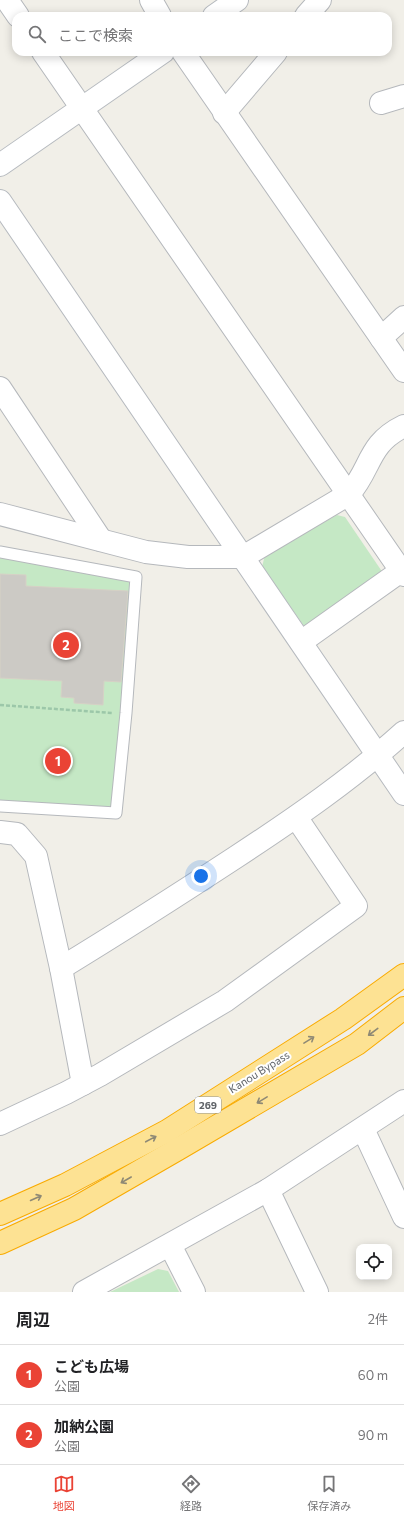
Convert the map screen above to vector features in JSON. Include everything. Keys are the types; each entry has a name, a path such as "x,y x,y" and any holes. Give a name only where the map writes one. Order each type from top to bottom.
{"highway":[{"name":"Kanou Bypass","path":"0,1214 65,1185 167,1131 343,1019 404,975"},
{"name":"269","path":"0,1243 74,1209 178,1150 357,1044 404,1008"}],"street":[{"path":"7,0 15,12"},
{"path":"151,0 158,12"},
{"path":"220,12 237,0"},
{"path":"310,12 320,0"},
{"path":"46,56 403,573 301,642"},
{"path":"0,165 157,56"},
{"path":"185,56 404,371"},
{"path":"224,112 273,56"},
{"path":"381,103 404,96"},
{"path":"0,201 404,794"},
{"path":"381,338 404,318"},
{"path":"0,388 101,540"},
{"path":"0,514 146,552 188,557 243,557 349,494 358,484 370,458 382,441 404,426"},
{"path":"61,968 156,910 296,817 378,756 404,732"},
{"path":"0,1124 83,1084 225,1001 356,906 296,817"},
{"path":"0,832 17,834 36,856 61,968 83,1084"},
{"path":"84,1292 268,1190 404,1101"},
{"path":"363,1129 404,1217"},
{"path":"268,1190 317,1292"},
{"path":"170,1245 194,1292"}],"lane":[{"path":"0,552 136,577 126,714 116,813 0,806"}],"path":[{"path":"0,705 126,714"}],"green space":[{"path":"337,515 345,517 383,573 304,626 262,567 265,555"},
{"path":"0,552 136,577 116,813 0,806"},
{"path":"158,1269 168,1271 179,1292 110,1292"}],"building":[{"path":"0,574 26,575 26,586 128,591 121,682 104,681 103,705 74,703 74,698 61,697 62,681 0,678"}],"place":[{"name":"加納公園","path":"66,645"},
{"name":"こども広場","path":"58,761"}]}
